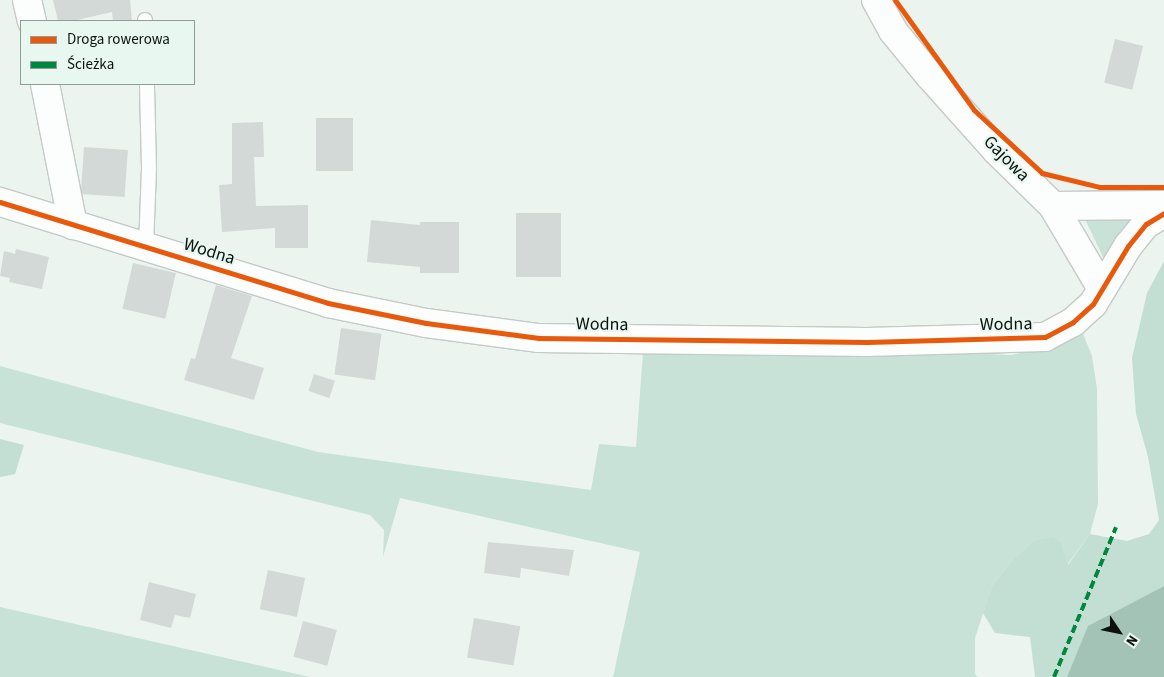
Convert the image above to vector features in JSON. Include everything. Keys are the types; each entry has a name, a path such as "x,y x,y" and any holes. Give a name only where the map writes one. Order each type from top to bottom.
{"street":[{"path":"27,0 32,20"},
{"name":"Gajowa","path":"876,0 894,31 929,75 996,150 1053,206"},
{"path":"45,85 72,225"},
{"name":"Wodna","path":"0,202 328,303 426,322 539,338 867,342 1045,337 1073,322 1093,304 1146,224 1164,213"},
{"path":"1053,206 1164,205"},
{"path":"1053,206 1102,288"}],"lane":[{"path":"146,247 149,168 147,85"}],"shaded area":[{"path":"1081,211 1134,216 1134,222 1104,259"},
{"path":"1164,261 1164,586 1089,626 1067,677 1035,677 1030,637 995,633 983,613 992,586 1009,564 1034,541 1053,537 1061,543 1068,565 1090,534 1127,541 1149,534 1159,520 1148,457 1136,414 1132,358 1147,293"},
{"path":"1082,331 1092,356 1097,389 1098,504 1090,534 1067,565 1061,544 1009,564 992,586 975,638 975,674 978,677 613,677 640,552 400,498 383,557 384,530 370,515 0,423 0,366 318,452 591,490 599,444 636,447 644,339 1011,355 1047,347"},
{"path":"0,439 24,445 15,474 0,477"},
{"path":"1164,586 1164,677 1067,677 1088,626"},
{"path":"0,607 310,677 0,677"}],"building":[{"path":"53,0 130,0 132,20 113,20 112,12 77,20 58,20"},
{"path":"1115,39 1143,46 1132,90 1104,83"},
{"path":"316,118 353,118 353,171 316,171"},
{"path":"263,122 264,157 254,157 256,206 308,205 308,248 275,248 275,228 222,232 219,185 232,184 232,123"},
{"path":"84,147 128,150 125,197 81,194"},
{"path":"516,213 561,213 561,277 516,277"},
{"path":"371,220 420,225 420,222 459,222 459,273 420,273 420,267 367,262"},
{"path":"16,249 49,257 42,289 9,282 10,278 0,276 4,251 15,254"},
{"path":"133,263 176,273 165,319 122,309"},
{"path":"216,285 252,296 231,358 264,368 254,400 184,380 191,358 195,359"},
{"path":"341,328 382,334 375,380 334,375"},
{"path":"314,374 335,381 329,398 308,391"},
{"path":"488,542 574,550 569,576 521,568 520,578 484,573"},
{"path":"268,570 305,578 297,617 260,609"},
{"path":"149,582 196,594 190,618 175,615 171,628 140,620"},
{"path":"474,618 520,626 513,666 467,657"},
{"path":"303,621 337,630 327,666 293,657"}],"marked path":[{"path":"1054,677 1116,527"}],"cycle path":[{"path":"895,0 974,110 1042,173 1100,187 1164,187"},
{"path":"0,202 328,303 426,323 539,338 867,342 1045,337 1073,322 1093,304 1128,246 1146,224 1164,213"}]}
